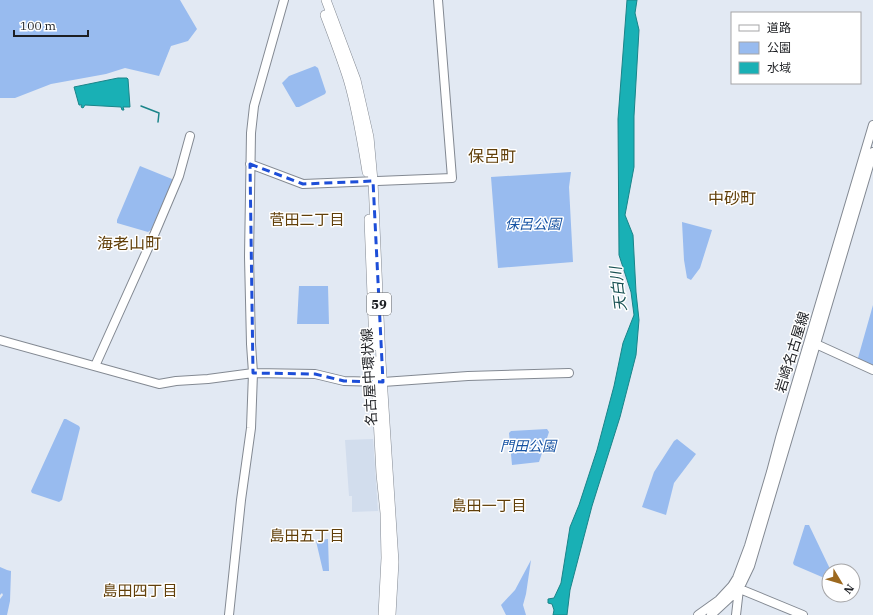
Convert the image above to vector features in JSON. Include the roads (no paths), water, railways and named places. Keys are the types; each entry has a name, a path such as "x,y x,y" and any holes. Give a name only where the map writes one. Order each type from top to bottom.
{"main road":[{"name":"名古屋中環状線","path":"320,0 348,79 371,181"},
{"name":"名古屋中環状線","path":"326,0 356,80 369,138 385,513 386,558 383,615"},
{"name":"名古屋中環状線","path":"379,382 394,562 391,615"}],"street":[{"path":"229,615 251,428 253,373 250,344 251,133 254,106 284,0"},
{"path":"250,164 303,184 452,178 438,0"},
{"name":"岩崎名古屋線","path":"735,590 873,125"},
{"path":"95,366 179,176 190,136"},
{"name":"岩崎名古屋線","path":"735,590 750,566 873,152"},
{"path":"0,340 159,384 253,373 316,374 344,382 379,382 452,377 569,373"},
{"path":"816,344 873,370"},
{"path":"735,590 736,614"},
{"path":"698,615 735,590"},
{"path":"711,615 735,590"},
{"path":"735,590 803,615"}],"water":[{"name":"天白川","path":"627,0 637,0 635,13 639,30 634,116 634,167 625,215 633,235 639,320 636,355 620,417 592,506 570,590 567,615 553,615 554,610 552,604 548,603 548,599 554,598 561,583 570,527 579,505 597,450 614,386 623,343 634,315 631,292 619,255 618,119"},
{"path":"118,78 128,79 130,107 123,107 124,110 122,110 121,107 85,105 83,108 81,107 82,105 79,105 74,87"}],"waterway":[{"path":"141,106 159,113 158,122"}],"district":[{"name":"保呂町","path":"492,156"},
{"name":"中砂町","path":"732,198"},
{"name":"菅田二丁目","path":"307,219"},
{"name":"海老山町","path":"129,243"},
{"name":"島田一丁目","path":"489,505"},
{"name":"島田五丁目","path":"307,535"},
{"name":"島田四丁目","path":"140,590"}],"park label":[{"name":"保呂公園","path":"533,224"},
{"name":"門田公園","path":"528,446"}]}
